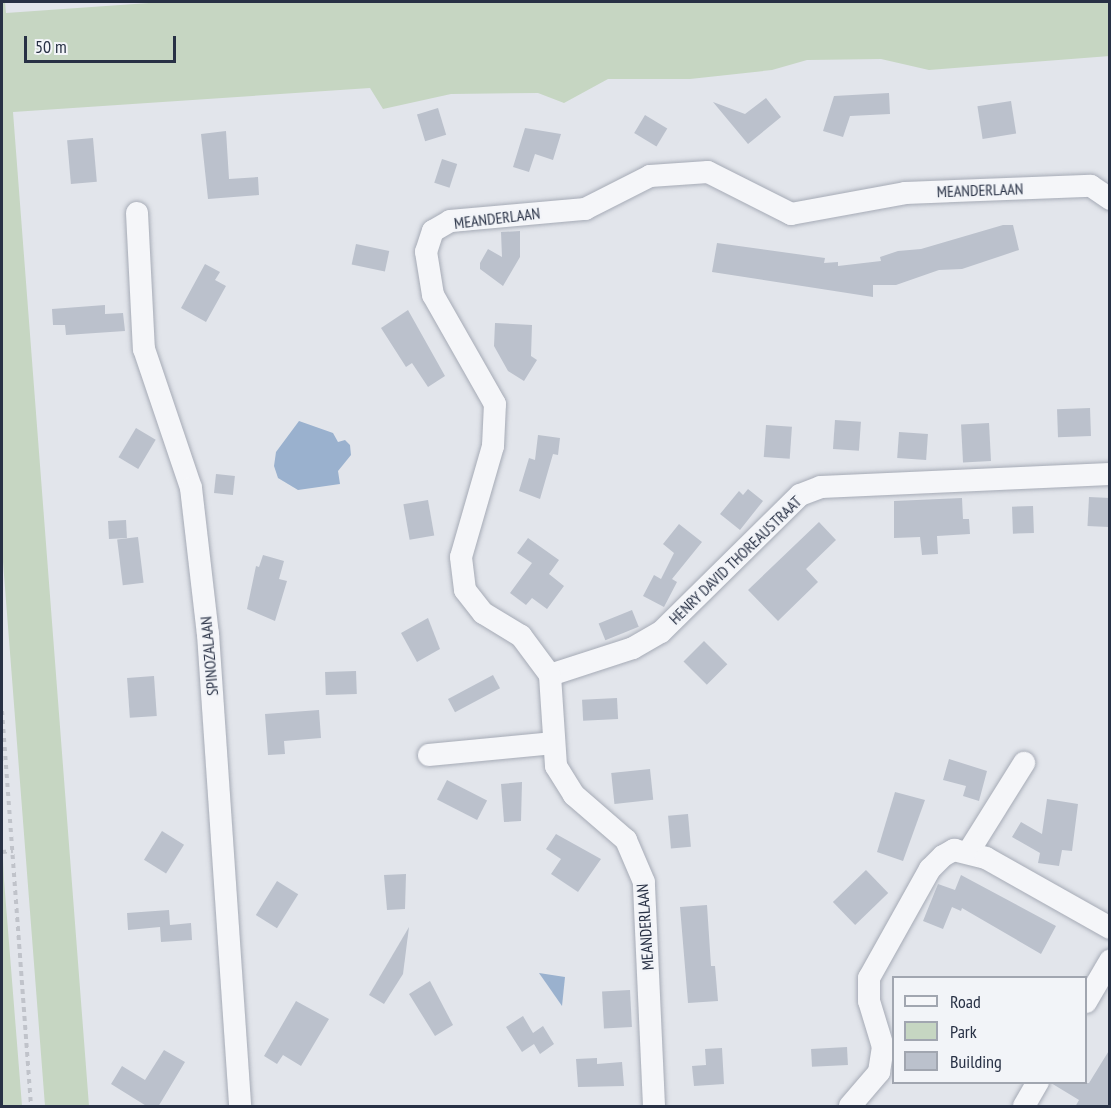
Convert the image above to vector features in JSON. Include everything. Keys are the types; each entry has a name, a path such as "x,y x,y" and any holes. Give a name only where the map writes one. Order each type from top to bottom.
{"street":[{"name":"MEANDERLAAN","path":"654,1107 644,882 626,840 574,795 556,766 550,675 521,636 483,613 465,590 460,557 493,446 495,404 433,295 426,252 434,231 450,221 585,208 650,176 708,172 791,214 905,193 1091,186 1110,199"},
{"name":"SPINOZALAAN","path":"137,213 144,349 191,488 194,510 208,634 240,1107"},
{"name":"HENRY DAVID THOREAUSTRAAT","path":"550,675 633,648 661,632 800,495 821,487 1110,474"},
{"path":"429,755 553,743"},
{"path":"969,851 1024,763"},
{"path":"850,1107 879,1072 883,1047 869,1001 869,978 930,869 954,850 969,851 1110,928"},
{"path":"1087,1000 1110,961"},
{"path":"1024,1107 1037,1084"}],"path":[{"path":"2,711 31,1107"},
{"path":"2,852 12,851"}],"green space":[{"path":"2,2 5,2 6,13 163,2 1109,2 1110,56 929,70 881,59 807,60 772,70 690,79 608,79 564,103 538,93 451,94 383,109 370,88 13,112 89,1106 45,1106 2,549"},
{"path":"2,836 4,880 22,1106 2,1106"}],"water":[{"path":"299,421 333,433 338,442 345,440 350,445 351,455 338,471 340,484 298,490 278,478 274,466 276,452"},
{"path":"539,973 565,977 562,1006"}],"building":[{"path":"889,93 890,114 850,116 843,137 823,131 834,96"},
{"path":"766,98 781,117 748,144 713,102 745,114"},
{"path":"1011,101 1016,134 983,139 977,106"},
{"path":"438,108 446,135 425,141 417,114"},
{"path":"645,115 667,128 656,146 634,133"},
{"path":"525,128 561,134 553,160 535,154 529,172 513,167"},
{"path":"226,131 229,179 258,177 259,195 208,199 201,134"},
{"path":"93,138 97,182 71,184 67,140"},
{"path":"442,159 457,164 449,188 434,183"},
{"path":"1003,225 1013,225 1019,250 962,269 939,270 896,285 873,285 873,297 712,272 717,243 825,258 824,263 838,262 838,266 881,261 880,257 898,251 921,249"},
{"path":"520,231 520,257 503,286 480,269 480,263 488,249 502,257 501,232"},
{"path":"356,244 389,251 385,272 352,265"},
{"path":"205,264 220,272 215,280 226,286 206,322 181,308"},
{"path":"105,305 105,314 123,313 125,331 66,335 65,325 53,325 52,309"},
{"path":"408,310 445,376 428,387 412,363 406,367 381,328"},
{"path":"495,323 532,325 531,356 537,360 524,381 508,371 494,346"},
{"path":"1090,408 1091,436 1058,437 1057,409"},
{"path":"835,420 861,422 859,451 833,449"},
{"path":"989,423 991,461 963,462 961,424"},
{"path":"766,425 792,427 790,459 764,457"},
{"path":"136,428 156,440 138,469 118,457"},
{"path":"899,432 928,434 926,460 897,458"},
{"path":"538,435 560,438 558,455 553,454 540,499 519,491 529,458 535,460"},
{"path":"216,474 235,476 233,495 214,493"},
{"path":"748,489 763,501 740,530 720,514 739,491 743,495"},
{"path":"1089,497 1110,498 1108,527 1087,526"},
{"path":"962,498 963,519 969,519 970,534 937,536 938,554 922,555 920,537 894,538 894,501"},
{"path":"428,500 434,535 410,540 403,504"},
{"path":"1033,506 1034,533 1013,534 1012,507"},
{"path":"126,520 127,538 109,539 108,521"},
{"path":"819,522 836,540 806,569 818,582 778,621 748,590"},
{"path":"679,524 702,542 672,579 677,582 664,607 643,596 654,575 661,579 674,553 663,544"},
{"path":"138,537 144,583 123,585 117,540"},
{"path":"528,538 559,560 549,574 564,586 547,609 532,598 526,605 510,593 532,563 517,553"},
{"path":"263,555 284,561 279,579 287,581 275,621 247,609 256,566 259,567"},
{"path":"632,610 639,627 605,640 599,623"},
{"path":"428,618 440,649 417,662 401,633"},
{"path":"704,641 727,664 707,685 683,662"},
{"path":"356,671 357,694 326,695 325,672"},
{"path":"493,675 500,688 455,712 448,699"},
{"path":"154,676 157,716 130,718 127,678"},
{"path":"617,698 618,719 583,721 582,700"},
{"path":"319,710 321,738 284,741 285,754 268,755 265,714"},
{"path":"949,759 987,771 979,801 963,796 966,786 943,780"},
{"path":"650,769 653,800 614,804 611,773"},
{"path":"447,780 487,800 477,820 437,800"},
{"path":"522,782 521,821 504,822 501,784"},
{"path":"895,792 925,800 903,861 877,852"},
{"path":"1047,799 1078,804 1072,851 1062,850 1059,866 1038,863 1040,853 1012,837 1021,822 1042,834"},
{"path":"688,814 691,847 671,849 668,816"},
{"path":"162,831 184,845 166,874 144,860"},
{"path":"556,834 601,859 578,892 551,874 561,859 546,849"},
{"path":"866,870 888,893 855,925 833,902"},
{"path":"406,874 405,909 387,910 384,875"},
{"path":"961,875 1056,926 1041,954 962,908 961,911 952,907 943,929 923,921 938,884 955,890"},
{"path":"277,881 298,894 277,928 256,915"},
{"path":"707,905 711,966 715,966 718,1001 688,1003 680,907"},
{"path":"169,910 170,925 191,923 192,940 161,942 160,927 128,930 127,913"},
{"path":"409,927 403,974 384,1004 369,995"},
{"path":"430,981 453,1025 435,1036 409,994"},
{"path":"630,990 632,1027 604,1028 602,991"},
{"path":"296,1001 329,1019 301,1066 283,1055 277,1064 264,1056"},
{"path":"523,1016 533,1033 543,1026 554,1044 540,1054 534,1044 522,1052 506,1027"},
{"path":"847,1047 848,1065 812,1067 811,1049"},
{"path":"722,1048 724,1084 694,1086 692,1066 706,1065 705,1049"},
{"path":"1110,1049 1110,1107 1075,1107 1079,1100 1053,1084 1089,1083"},
{"path":"164,1050 185,1062 158,1107 148,1107 111,1084 122,1066 145,1080"},
{"path":"597,1058 597,1064 622,1062 624,1086 578,1087 576,1059"}]}
